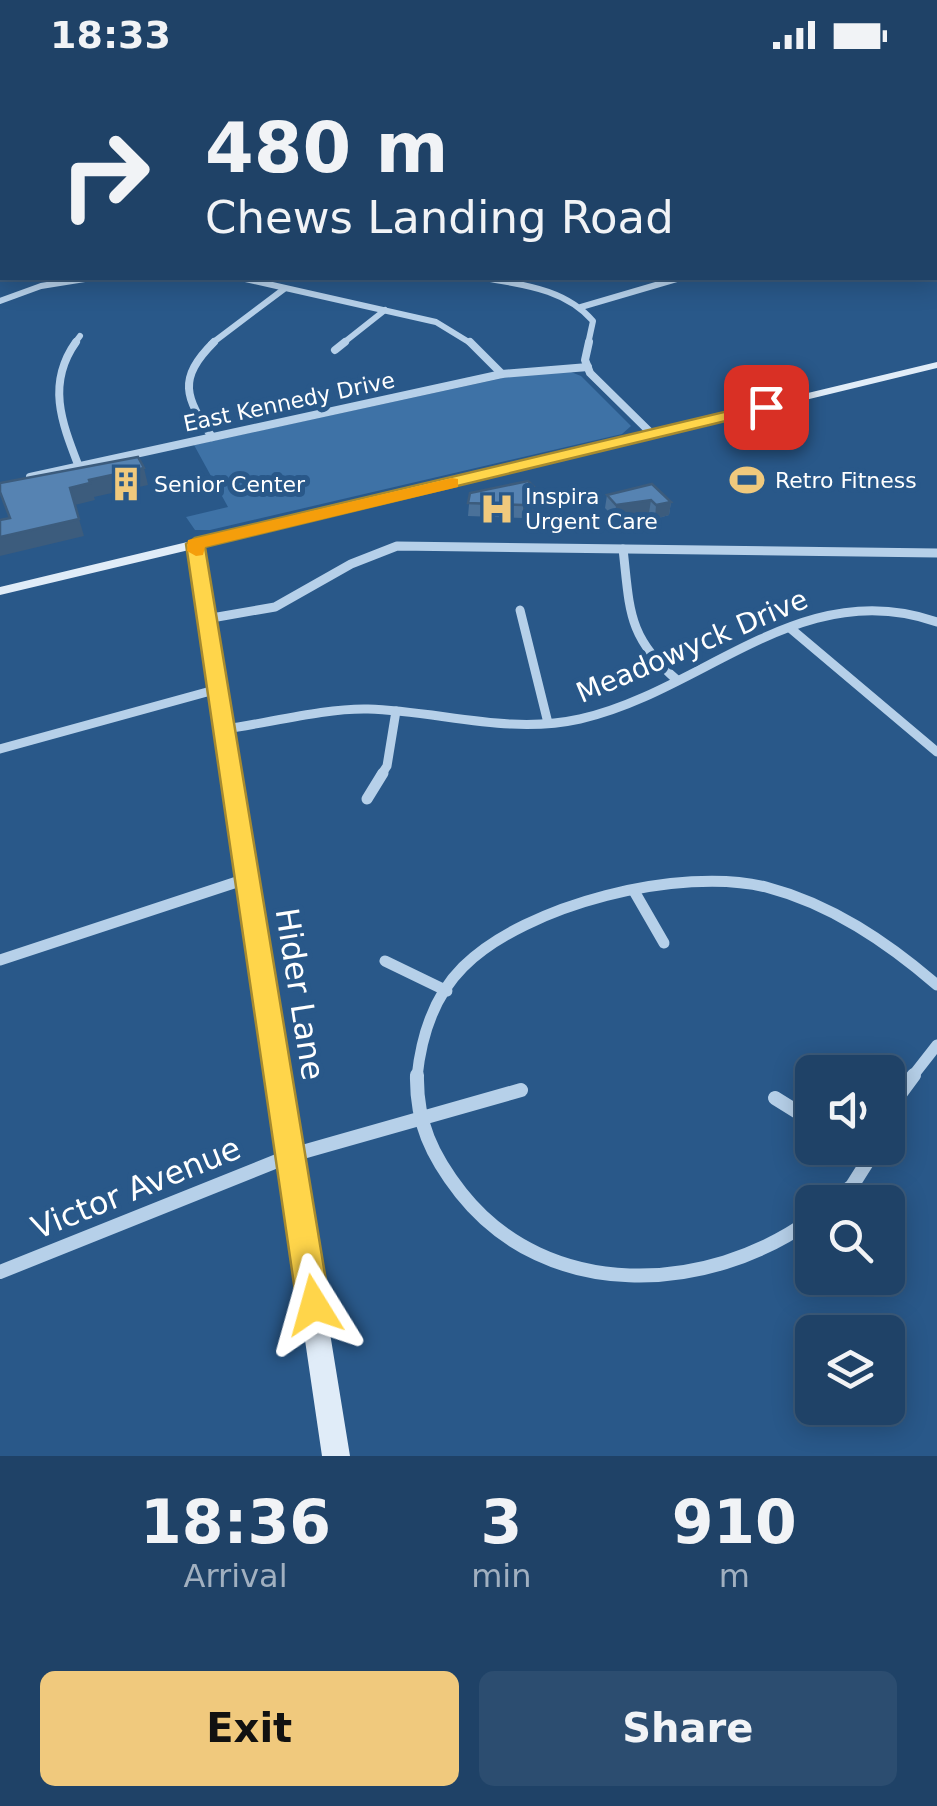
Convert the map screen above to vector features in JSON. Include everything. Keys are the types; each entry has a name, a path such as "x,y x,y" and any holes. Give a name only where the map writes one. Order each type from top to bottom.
{"main road":[{"path":"0,591 937,366"},
{"name":"Hider Lane","path":"195,544 336,1456"}],"street":[{"path":"0,302 42,286 79,280"},
{"path":"249,280 436,322 466,338 502,374"},
{"path":"581,306 673,280"},
{"path":"520,281 581,306 593,321 584,360 601,388 652,434"},
{"path":"212,436 186,392 189,373 204,352 284,289"},
{"path":"335,350 384,310"},
{"path":"79,466 58,409 56,382 63,356 80,336"},
{"name":"East Kennedy Drive","path":"22,479 502,374 588,367"},
{"path":"206,620 259,612 282,604 339,566 365,554 398,546 937,553"},
{"path":"623,549 631,628 638,645 677,680"},
{"path":"520,610 548,723"},
{"name":"Meadowyck Drive","path":"224,729 317,714 396,711 515,726 580,719 627,704 816,616 846,610 906,612 937,622"},
{"path":"790,628 835,661 899,724 937,752"},
{"path":"0,750 218,688"},
{"path":"367,799 386,766 396,711"},
{"path":"0,960 248,878"},
{"path":"795,1229 750,1258 688,1275 610,1275 560,1266 508,1240 477,1216 448,1176 418,1117 417,1054 447,991 463,966 512,933 609,896 683,881 739,882 804,900 868,932 937,985"},
{"path":"634,891 664,943"},
{"path":"385,960 447,991"},
{"path":"905,1087 937,1045"},
{"name":"Victor Avenue","path":"0,1272 292,1154 521,1090"},
{"path":"775,1098 795,1110"}],"shaded area":[{"path":"571,372 581,376 631,426 622,434 210,530 195,530 186,517 228,507 194,445 512,376"}],"building":[{"path":"138,457 144,468 70,488 79,519 0,537 0,520 10,518 0,483"},
{"path":"528,481 543,496 529,500 532,503 468,503 470,493"},
{"path":"652,484 671,502 656,505 651,500 616,505 607,495"}],"slow traffic":[{"path":"196,551 195,544 452,483"}],"place":[{"name":"Retro Fitness","path":"747,480"},
{"name":"Senior Center","path":"126,484"},
{"name":"Inspira Urgent Care","path":"497,509"}],"route":[{"path":"314,1305 195,544 766,407"}]}
